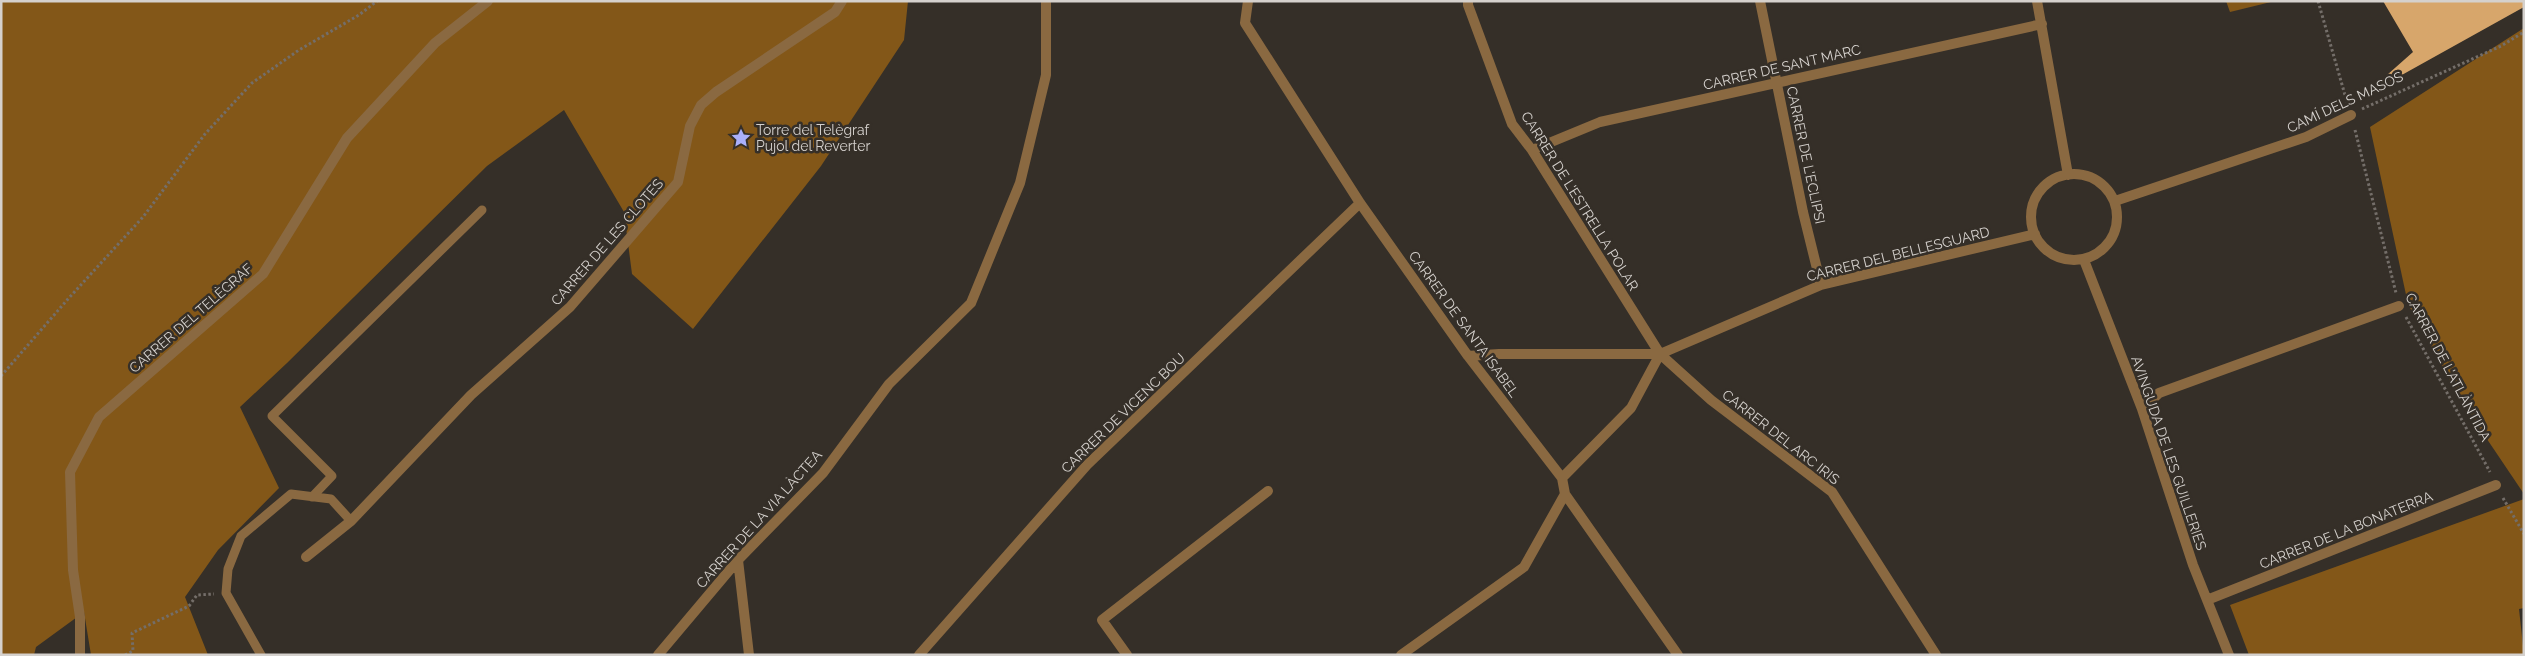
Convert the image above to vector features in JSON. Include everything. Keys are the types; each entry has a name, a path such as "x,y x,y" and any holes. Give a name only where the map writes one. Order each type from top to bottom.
{"street":[{"name":"CARRER DEL TELÈGRAF","path":"80,655 80,617 73,570 70,472 99,417 263,274 347,138 436,43 488,1"},
{"name":"CARRER DE LES CLOTES","path":"306,557 351,520 471,395 570,307 678,182 690,126 702,105 716,92 835,12 842,1"},
{"name":"CARRER DE LA VIA LÀCTEA","path":"658,655 738,560 823,473 889,384 971,303 1020,183 1046,75 1046,1"},
{"name":"CARRER DE SANTA ISABEL","path":"1248,1 1245,23 1360,203 1468,356 1562,478 1566,494 1678,655"},
{"name":"CARRER DE L'ESTRELLA POLAR","path":"1468,1 1512,124 1532,150 1660,354"},
{"name":"CARRER DE L'ECLIPSI","path":"1760,1 1803,212 1821,285"},
{"path":"2037,1 2068,175"},
{"name":"CARRER DE SANT MARC","path":"1532,150 1600,122 2042,24"},
{"name":"CAMÍ DELS MASOS","path":"2115,201 2306,137 2351,114"},
{"path":"2068,175 2083,175 2098,180 2115,201 2116,230 2110,242 2101,252 2084,260 2060,258 2043,247 2035,234 2032,223 2032,210 2038,194 2052,180 2068,175"},
{"name":"CARRER DE VICENC BOU","path":"919,655 1087,465 1360,203"},
{"name":"CARRER DEL BELLESGUARD","path":"1468,356 1499,354 1660,354 1821,285 2035,234"},
{"name":"AVINGUDA DE LES GUILLERIES","path":"2084,260 2142,409 2207,600 2229,655"},
{"path":"2142,409 2159,394 2399,306"},
{"path":"1562,478 1631,408 1660,354"},
{"name":"CARRER DEL ARC IRIS","path":"1660,354 1711,400 1832,492 1936,655"},
{"name":"CARRER DE LA BONATERRA","path":"2207,600 2496,485"},
{"path":"1127,655 1102,620 1268,491"},
{"path":"1401,655 1524,566 1566,494"},
{"path":"738,560 750,655"}],"lane":[{"path":"312,497 332,476 272,416 482,210"},
{"path":"261,655 226,593 228,570 241,536 291,494 331,499 351,520"}],"path":[{"path":"1,376 143,217 205,134 252,83 298,50 359,15 377,1"},
{"name":"CARRER DE L'ATLÀNTIDA","path":"2318,1 2351,114 2399,306 2524,534"},
{"name":"CAMÍ DELS MASOS","path":"2351,114 2501,46 2524,32"},
{"path":"124,655 134,651 132,633 189,606 197,595 229,593 226,593"}],"shaded area":[{"path":"1,1 908,1 904,40 821,166 693,329 632,274 624,212 564,110 487,166 240,407 279,488 218,550 185,597 208,655 91,655 84,612 36,647 34,655 1,655"},
{"path":"2226,1 2275,1 2230,12"},
{"path":"2524,28 2524,494 2462,402 2408,304 2370,127"},
{"path":"2524,499 2524,608 2519,609 2524,655 2249,655 2230,605"}],"building":[{"path":"2383,1 2524,1 2524,7 2391,81 2387,75 2413,52"}],"place":[{"name":"Torre del Telègraf Pujol del Reverter","path":"741,138"}]}
